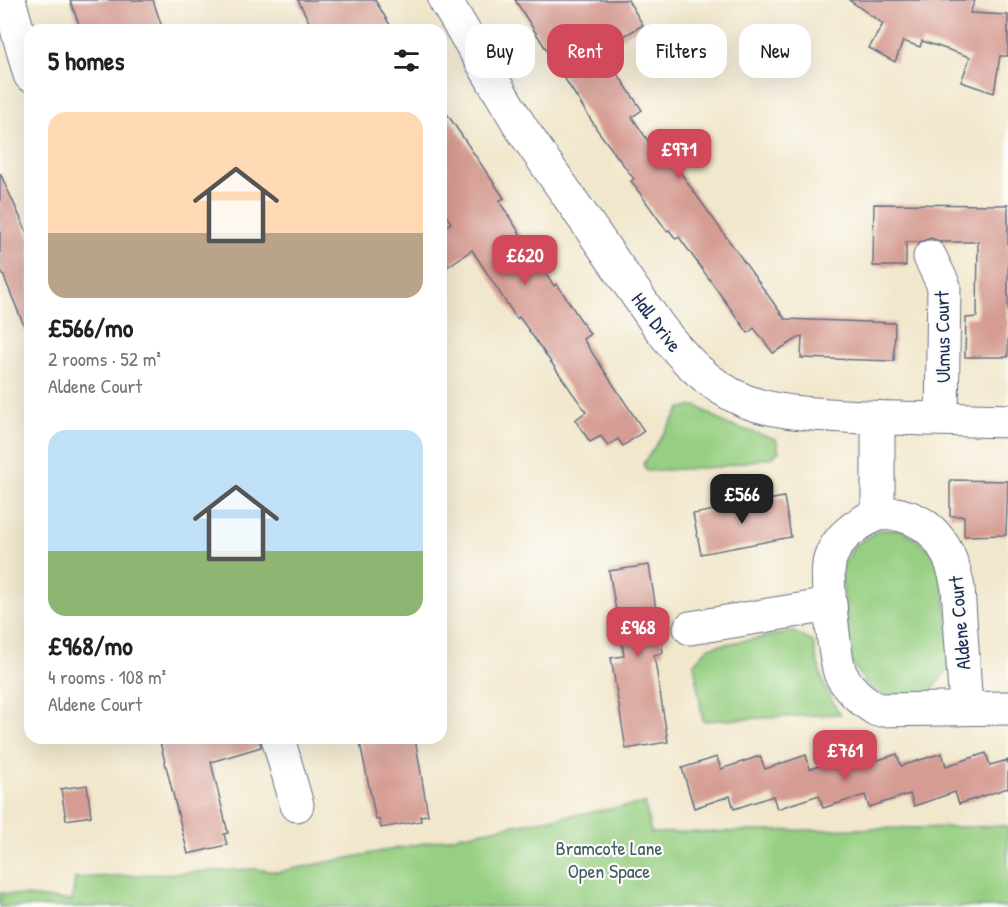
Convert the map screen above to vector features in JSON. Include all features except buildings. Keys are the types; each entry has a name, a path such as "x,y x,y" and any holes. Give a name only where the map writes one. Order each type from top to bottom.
{"street":[{"path":"9,0 24,54"},
{"name":"Hall Drive","path":"445,0 522,129 632,289 685,359 700,374 746,401 765,407 813,415 1008,421"},
{"name":"Ulmus Court","path":"930,257 944,286 942,419"},
{"path":"878,418 878,514 862,521 846,533 834,550 828,567 830,604 840,672 848,687 861,700 877,710 1008,708"},
{"name":"Aldene Court","path":"878,514 900,514 918,521 936,536 948,553 958,588 966,708"},
{"path":"690,628 830,604"},
{"path":"280,744 297,805"}],"green space":[{"path":"697,406 726,424 776,439 779,451 773,457 719,467 647,471 643,464 681,408"},
{"path":"879,530 903,530 939,557 952,652 947,670 934,687 919,697 874,694 852,664 841,569 855,545"},
{"path":"793,632 813,642 822,680 840,714 703,721 694,663 709,647"},
{"name":"Bramcote Lane Open Space","path":"645,803 651,833 1008,826 1008,907 0,907 0,893 72,901 75,878 254,869 278,872 509,826"}]}
